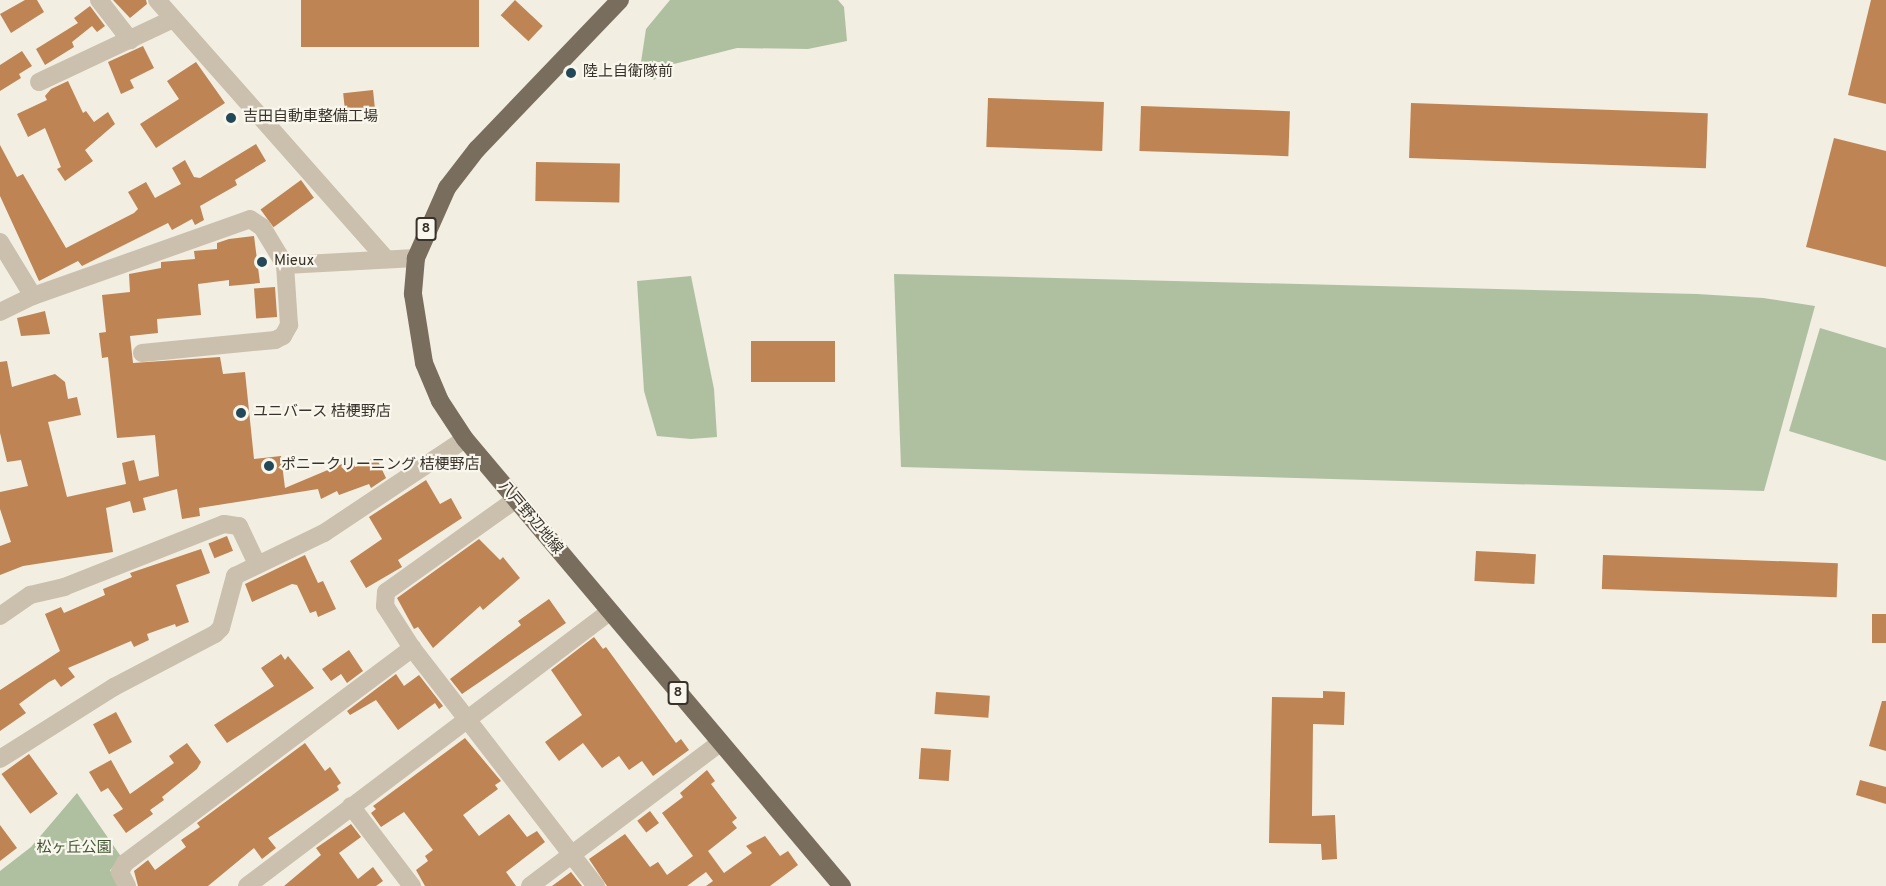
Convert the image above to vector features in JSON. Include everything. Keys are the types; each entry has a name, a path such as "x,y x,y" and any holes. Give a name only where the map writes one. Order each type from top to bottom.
{"main road":[{"name":"八戸野辺地線","path":"620,0 459,172 427,226 416,258 413,294 424,363 440,401 465,440 842,886"}],"street":[{"path":"99,0 130,40"},
{"path":"157,0 384,257"},
{"path":"39,82 173,19"},
{"path":"0,312 33,296 250,219 262,227 285,265 289,325 283,336 275,340 142,353"},
{"path":"0,242 33,296"},
{"path":"285,265 384,257 416,258"},
{"path":"0,759 114,687 215,634 220,628 235,576 324,533 465,440"},
{"path":"515,500 386,592 385,606 412,648 596,886"},
{"path":"0,616 30,595 64,587 224,524 239,526 257,564"},
{"path":"247,886 609,612"},
{"path":"127,886 120,872 125,863 412,648"},
{"path":"530,886 720,742"},
{"path":"351,806 412,886"}],"green space":[{"path":"670,0 838,0 844,7 847,41 808,49 737,48 674,64 654,80 641,62 646,29"},
{"path":"894,274 1697,294 1763,298 1815,306 1764,491 901,467"},
{"path":"691,276 714,389 717,437 691,439 657,436 644,391 637,281"},
{"path":"1820,328 1886,348 1886,461 1789,431"},
{"name":"松ヶ丘公園","path":"77,793 122,858 110,870 118,886 0,886 0,871 31,847"}],"building":[{"path":"25,0 37,0 44,12 11,33 0,14"},
{"path":"113,0 146,0 147,4 130,18"},
{"path":"301,0 479,0 479,47 301,47"},
{"path":"515,0 543,26 528,41 501,15"},
{"path":"1871,0 1886,0 1886,104 1848,95"},
{"path":"90,6 105,26 97,32 92,26 72,42 74,47 45,65 36,49 78,23 74,18"},
{"path":"143,46 154,68 130,80 134,88 121,94 108,62"},
{"path":"22,51 32,66 19,74 21,78 0,91 0,65"},
{"path":"196,62 225,103 156,148 140,124 179,99 167,81"},
{"path":"68,81 83,113 86,111 94,122 108,112 115,124 85,150 93,161 65,181 57,169 61,167 45,128 28,137 17,114 47,100 45,96 51,89"},
{"path":"373,90 375,109 345,112 343,93"},
{"path":"988,98 1104,102 1102,151 986,147"},
{"path":"1411,103 1708,113 1706,168 1409,158"},
{"path":"1141,106 1290,111 1288,156 1139,151"},
{"path":"1834,138 1886,151 1886,267 1806,247"},
{"path":"256,144 266,161 235,180 237,185 200,206 204,220 195,225 192,219 172,230 168,223 82,266 78,261 39,281 0,196 0,145 17,177 23,174 66,248 134,213 138,209 128,192 146,182 155,198 181,184 172,168 185,160 194,177 200,178"},
{"path":"536,162 620,163 619,202 535,201"},
{"path":"301,180 314,198 273,227 261,209"},
{"path":"254,236 260,283 229,286 229,280 198,284 201,315 157,319 158,333 130,336 133,363 220,357 223,374 245,372 254,459 281,456 285,488 342,464 344,468 353,463 355,467 376,457 386,478 371,488 369,484 339,495 337,491 321,499 318,489 199,508 200,516 182,519 177,489 143,498 146,510 133,513 130,501 106,508 113,552 23,566 0,575 0,546 11,542 0,509 0,492 28,486 21,460 7,462 0,433 0,362 7,361 12,387 55,374 65,382 68,399 77,397 81,415 48,422 67,497 126,484 122,463 134,460 139,481 159,476 155,435 117,438 108,357 102,358 99,333 106,332 102,295 130,292 129,274 161,268 161,262 195,259 194,251 217,249 217,243"},
{"path":"275,287 277,317 256,318 254,288"},
{"path":"45,311 50,334 21,336 17,318"},
{"path":"751,341 835,341 835,382 751,382"},
{"path":"426,480 440,504 451,498 462,518 398,560 402,567 366,588 350,561 382,539 369,517"},
{"path":"227,536 233,551 214,558 208,543"},
{"path":"479,539 500,560 503,557 520,578 483,610 480,606 433,648 418,627 414,629 397,598"},
{"path":"201,549 210,573 176,585 189,622 176,627 175,624 147,634 149,640 134,647 131,641 68,668 75,677 61,687 55,679 49,682 19,704 26,713 0,731 0,690 60,651 45,614 61,607 64,613 105,595 103,589 132,577 130,573"},
{"path":"1476,551 1536,554 1534,584 1474,581"},
{"path":"305,555 318,583 323,581 336,609 318,617 316,611 310,613 297,585 292,584 252,602 245,584"},
{"path":"1603,555 1838,563 1837,597 1602,589"},
{"path":"549,599 566,623 462,694 450,679 521,625 518,621"},
{"path":"1872,614 1886,614 1886,643 1872,643"},
{"path":"594,637 603,649 606,647 676,743 681,739 689,750 653,776 642,761 629,770 619,756 602,768 583,743 559,761 545,742 582,715 551,670"},
{"path":"349,650 363,671 347,683 341,674 331,681 322,669"},
{"path":"281,654 285,660 288,656 314,688 227,743 214,725 274,686 261,668"},
{"path":"396,674 404,686 419,675 443,706 439,709 435,703 398,730 376,700 350,715 347,711"},
{"path":"1323,691 1345,692 1344,725 1313,724 1312,816 1335,815 1337,859 1322,860 1321,844 1269,843 1272,697 1323,698"},
{"path":"936,692 990,696 988,718 934,714"},
{"path":"1882,701 1886,701 1886,751 1869,746"},
{"path":"116,712 132,742 109,754 93,724"},
{"path":"465,738 501,781 495,785 498,789 463,815 479,836 509,814 527,837 537,831 545,842 506,872 516,886 425,886 416,870 428,861 425,856 433,850 404,812 381,827 371,813 376,809 373,806"},
{"path":"187,743 201,762 197,769 162,797 164,800 150,810 153,814 126,833 113,815 123,809 108,788 101,792 89,772 111,760 130,794 174,763 169,756"},
{"path":"305,743 325,771 330,767 341,783 337,786 339,790 268,838 276,848 262,859 254,848 208,886 138,886 134,871 148,860 155,870 186,847 181,840 200,827 197,823"},
{"path":"921,748 951,750 949,781 919,779"},
{"path":"29,754 58,794 30,814 1,774"},
{"path":"707,770 715,781 711,784 737,818 732,822 737,828 708,851 724,873 752,853 746,846 765,836 780,856 788,851 798,865 770,886 706,886 713,881 706,872 687,886 607,886 589,859 625,834 650,867 658,862 667,875 693,856 662,813 683,797 680,793"},
{"path":"1860,780 1886,787 1886,804 1856,795"},
{"path":"650,811 659,823 646,833 637,821"},
{"path":"351,824 361,837 339,853 358,879 373,867 383,881 376,886 284,886 321,855 316,848"},
{"path":"0,825 17,848 0,861"},
{"path":"571,872 582,886 552,886"}],"place":[{"name":"陸上自衛隊前","path":"571,73"},
{"name":"吉田自動車整備工場","path":"231,118"},
{"name":"Mieux","path":"262,262"},
{"name":"ユニバース 桔梗野店","path":"241,413"},
{"name":"ポニークリーニング 桔梗野店","path":"269,466"}]}
